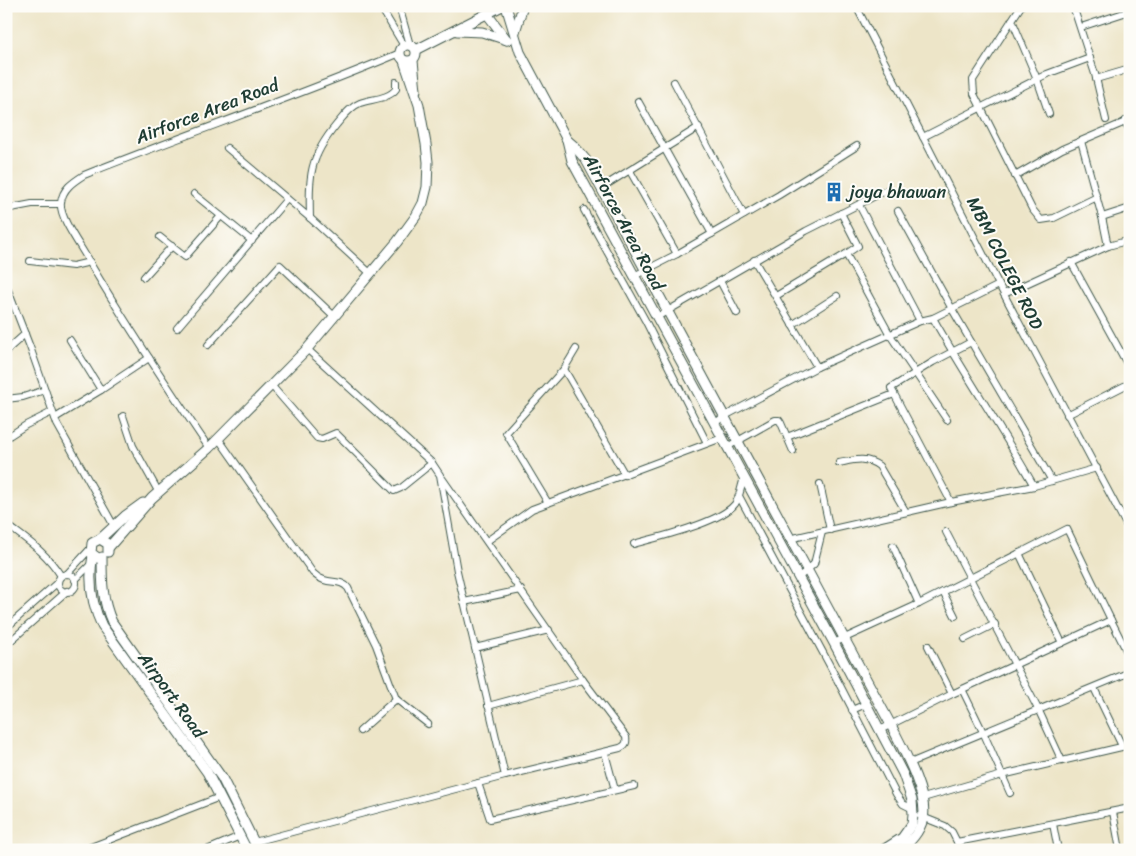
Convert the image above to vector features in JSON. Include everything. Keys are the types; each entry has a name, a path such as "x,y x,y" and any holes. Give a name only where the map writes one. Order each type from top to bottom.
{"street":[{"path":"380,6 408,52"},
{"path":"6,645 67,591 73,589 76,583 75,580 94,556 92,543 100,539 132,510 155,494 209,448 307,349 397,242 416,216 423,203 428,162 416,96 408,76 408,52 399,6"},
{"name":"Airforce Area Road","path":"60,204 68,187 84,175 193,132 408,52 502,6"},
{"name":"Airforce Area Road","path":"506,6 511,37"},
{"path":"454,31 482,32 511,37 523,6"},
{"name":"MBM COLEGE ROD","path":"856,6 999,285 1130,532"},
{"path":"1021,6 973,80 974,94 1032,210 1042,220 1054,218 1097,197"},
{"path":"1073,6 1081,26 1106,120"},
{"path":"1081,26 1127,9 1130,19"},
{"name":"Airforce Area Road","path":"487,14 511,37 567,140 572,161 834,643 903,774 912,800 913,812"},
{"path":"1012,20 1037,79 1049,114"},
{"path":"923,137 1037,79 1090,58"},
{"path":"1096,79 1130,68"},
{"path":"310,218 312,166 326,138 351,108 391,94 396,89 396,82"},
{"path":"674,82 744,215"},
{"path":"638,101 712,234"},
{"path":"1015,176 1062,149 1128,121 1130,131"},
{"path":"600,188 699,128"},
{"path":"567,140 582,156 600,188 910,763 923,798 923,818 912,840 900,850"},
{"path":"1081,141 1097,197 1108,246"},
{"path":"634,276 712,234 857,146"},
{"path":"227,148 310,218 370,273"},
{"path":"630,171 677,254"},
{"path":"644,320 667,311 754,260 887,190"},
{"path":"194,194 252,240"},
{"path":"177,328 287,199"},
{"path":"6,209 32,204 60,204 69,226 90,262 149,358 209,448"},
{"path":"859,205 920,321"},
{"path":"1102,217 1130,208"},
{"path":"584,210 644,320 707,443"},
{"path":"898,211 952,309 1052,481"},
{"path":"776,296 858,246 841,214"},
{"path":"160,237 185,257 221,216"},
{"path":"1004,294 1108,246 1130,240"},
{"path":"144,278 172,246"},
{"path":"846,254 890,335 947,420"},
{"path":"754,260 817,367"},
{"path":"30,261 73,266 90,262"},
{"path":"1071,262 1130,370"},
{"path":"208,345 280,265 334,316"},
{"path":"720,281 737,313"},
{"path":"714,424 723,417 817,367 920,321 933,318 999,285"},
{"path":"6,286 54,415 85,477 114,526"},
{"path":"792,325 837,296"},
{"path":"933,318 1007,438 1034,486"},
{"path":"6,351 25,334"},
{"path":"70,340 101,390"},
{"path":"951,502 891,388 952,351 971,342"},
{"path":"256,846 478,783 605,753 625,746 627,742 626,737 583,680 432,464 307,349"},
{"path":"548,503 506,433 564,369 576,349"},
{"path":"6,438 26,425 54,415 101,390 149,358"},
{"path":"564,369 625,475"},
{"path":"1067,415 1130,383"},
{"path":"271,385 317,438 322,439 336,433 394,491 401,488 432,464"},
{"path":"6,399 23,397 45,390"},
{"path":"788,437 894,394"},
{"path":"123,416 133,446 155,494"},
{"path":"727,446 775,420 779,420 793,451"},
{"path":"218,438 318,579 325,582 340,582 348,588 376,645 396,699 428,724"},
{"path":"487,541 532,509 722,438"},
{"path":"839,463 862,458 874,462 879,466 906,512"},
{"path":"789,539 951,502 1034,486 1097,468"},
{"path":"440,475 457,572 505,776"},
{"path":"634,544 702,524 729,509 734,505 739,496 744,478"},
{"path":"820,484 830,530"},
{"path":"6,628 62,577 94,556 108,554 109,548 155,494"},
{"path":"739,496 896,794 903,804 913,812 945,826 952,832 961,850"},
{"path":"6,524 41,550 62,577 61,589 67,591"},
{"path":"834,643 919,604 1067,529 1130,658"},
{"path":"798,578 811,568 816,559 822,532"},
{"path":"946,532 1040,711 1062,761"},
{"path":"100,539 106,542 109,548"},
{"path":"893,546 919,604"},
{"path":"1019,553 1062,643"},
{"name":"Airport Road","path":"94,556 91,594 96,614 102,626 207,772 247,850"},
{"name":"Airport Road","path":"94,556 104,600 112,622 222,778 256,846"},
{"path":"62,577 74,576 75,580"},
{"path":"464,602 521,590"},
{"path":"943,592 955,616"},
{"path":"880,730 962,689 1111,620"},
{"path":"965,639 995,624"},
{"path":"475,648 549,630"},
{"path":"928,646 952,694"},
{"path":"910,763 1040,711 1130,672"},
{"path":"488,706 583,680"},
{"path":"1094,688 1122,746"},
{"path":"962,689 1010,793"},
{"path":"360,731 396,699"},
{"path":"852,710 866,704"},
{"path":"923,798 1002,775 1130,745"},
{"path":"605,753 615,790"},
{"path":"478,783 490,819 634,786"},
{"path":"84,850 220,797"},
{"path":"958,842 1130,808"},
{"path":"883,850 902,838 907,832 912,824 913,812"},
{"path":"1113,812 1120,850"},
{"path":"1053,824 1058,850"},
{"path":"207,850 240,836"}],"place":[{"name":"joya bhawan","path":"834,192"}]}
